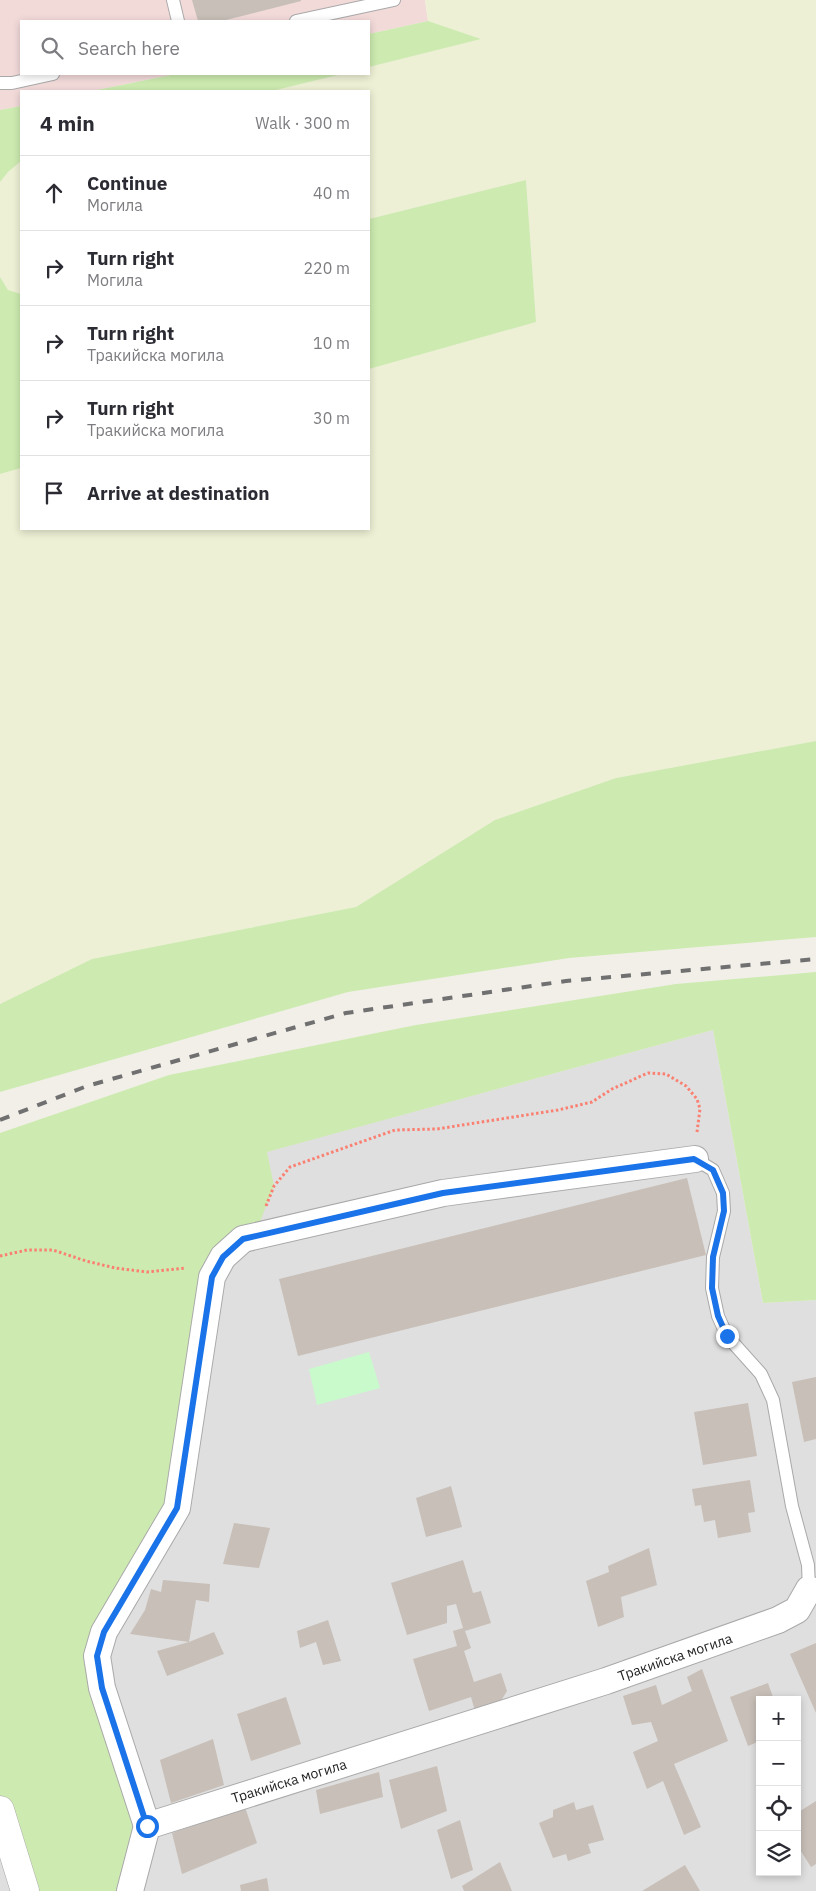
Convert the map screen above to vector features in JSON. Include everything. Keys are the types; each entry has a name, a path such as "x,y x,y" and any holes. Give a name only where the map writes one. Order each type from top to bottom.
{"street":[{"path":"130,1891 147,1826 102,1688 97,1656 104,1632 177,1508 212,1277 223,1257 243,1239 443,1193 694,1159"},
{"name":"Тракийска могила","path":"147,1826 606,1681 778,1620 798,1610 809,1589"},
{"path":"0,1810 25,1891"}],"lane":[{"path":"172,0 178,20"},
{"path":"301,20 394,0"},
{"path":"0,83 48,75"},
{"name":"Тракийска могила","path":"694,1159 713,1170 723,1193 724,1211 713,1257 712,1288 718,1316 727,1336 761,1374 773,1400 792,1506 808,1565 809,1589"}],"path":[{"path":"254,1237 274,1186 290,1167 395,1130 437,1129 473,1124 558,1110 592,1102 612,1088 648,1072 666,1074 686,1086 697,1099 700,1109 699,1125 694,1141 694,1159"},
{"path":"0,1256 26,1250 53,1250 93,1263 147,1272 218,1265"}],"shaded area":[{"path":"0,0 425,0 428,21 370,34 370,20 20,20 20,75 171,75 97,90 20,90 20,106 0,110"},
{"path":"713,1030 763,1303 816,1300 816,1891 0,1891 0,1224"}],"green space":[{"path":"425,0 816,0 816,741 616,778 495,820 356,907 92,959 0,1004 0,474 20,468 20,530 370,530 370,369 536,322 526,180 370,219 370,90 276,90 338,75 370,75 370,67 480,39 428,21"},
{"path":"428,21 481,39 370,67 370,34"},
{"path":"171,75 338,75 276,90 97,90"},
{"path":"20,106 20,162 0,182 0,110"},
{"path":"20,162 20,294 8,290 0,277 0,182"},
{"path":"526,180 536,322 370,369 370,219"},
{"path":"0,277 8,290 20,294 20,468 0,474"},
{"path":"816,741 816,937 569,958 348,992 0,1092 0,1004 92,959 356,907 495,820 616,778"},
{"path":"816,972 816,1300 763,1303 713,1030 267,1152 274,1186 254,1237 223,1257 177,1508 97,1656 147,1826 130,1891 25,1891 0,1809 0,1133 169,1075 416,1025 676,984"},
{"path":"369,1352 380,1388 317,1405 309,1369"}],"building":[{"path":"192,0 301,0 226,20 198,20"},
{"path":"687,1178 706,1255 298,1356 279,1279"},
{"path":"816,1377 816,1439 804,1442 792,1382"},
{"path":"748,1403 757,1456 703,1465 694,1412"},
{"path":"750,1480 755,1512 748,1513 751,1532 718,1538 715,1520 704,1522 701,1505 695,1506 692,1489"},
{"path":"451,1486 462,1527 426,1537 416,1498"},
{"path":"234,1523 270,1528 259,1568 223,1564"},
{"path":"649,1548 657,1585 621,1597 624,1617 598,1627 586,1581 609,1572 608,1566"},
{"path":"463,1560 473,1593 481,1591 491,1623 465,1631 471,1648 464,1651 474,1682 501,1673 507,1691 499,1704 475,1711 471,1697 429,1711 413,1659 457,1646 453,1631 463,1628 456,1604 447,1606 447,1623 407,1635 391,1583"},
{"path":"163,1580 210,1584 209,1602 196,1600 189,1642 130,1634 145,1610 151,1589 161,1592"},
{"path":"328,1620 341,1661 323,1665 316,1642 300,1648 297,1631"},
{"path":"214,1632 224,1654 167,1676 157,1651 189,1642"},
{"path":"816,1643 816,1713 790,1654"},
{"path":"702,1669 728,1741 674,1764 701,1827 684,1835 663,1781 647,1789 633,1752 658,1741 651,1722 632,1725 623,1696 656,1685 662,1705 692,1691 687,1677"},
{"path":"768,1683 773,1696 756,1696 756,1743 748,1746 730,1697"},
{"path":"286,1697 301,1744 251,1761 237,1714"},
{"path":"213,1739 224,1785 171,1803 160,1760"},
{"path":"437,1766 447,1811 401,1829 389,1780"},
{"path":"379,1772 383,1797 320,1814 316,1790"},
{"path":"816,1801 816,1864 811,1867 801,1851 801,1810"},
{"path":"574,1802 576,1810 593,1805 604,1840 588,1844 591,1853 568,1861 566,1854 553,1858 539,1823 553,1817 553,1810"},
{"path":"245,1807 257,1843 182,1874 172,1833"},
{"path":"460,1820 473,1870 451,1879 437,1830"},
{"path":"500,1862 512,1891 464,1891 462,1886"},
{"path":"685,1865 700,1891 642,1891"},
{"path":"267,1878 269,1891 241,1891 240,1885"}],"railway":[{"path":"0,1120 87,1086 346,1013 566,981 816,959"}],"route":[{"path":"147,1826 102,1688 97,1656 104,1632 177,1508 212,1277 223,1257 243,1239 443,1193 694,1159 713,1170 723,1193 724,1211 713,1257 712,1288 718,1316 727,1336"}]}
